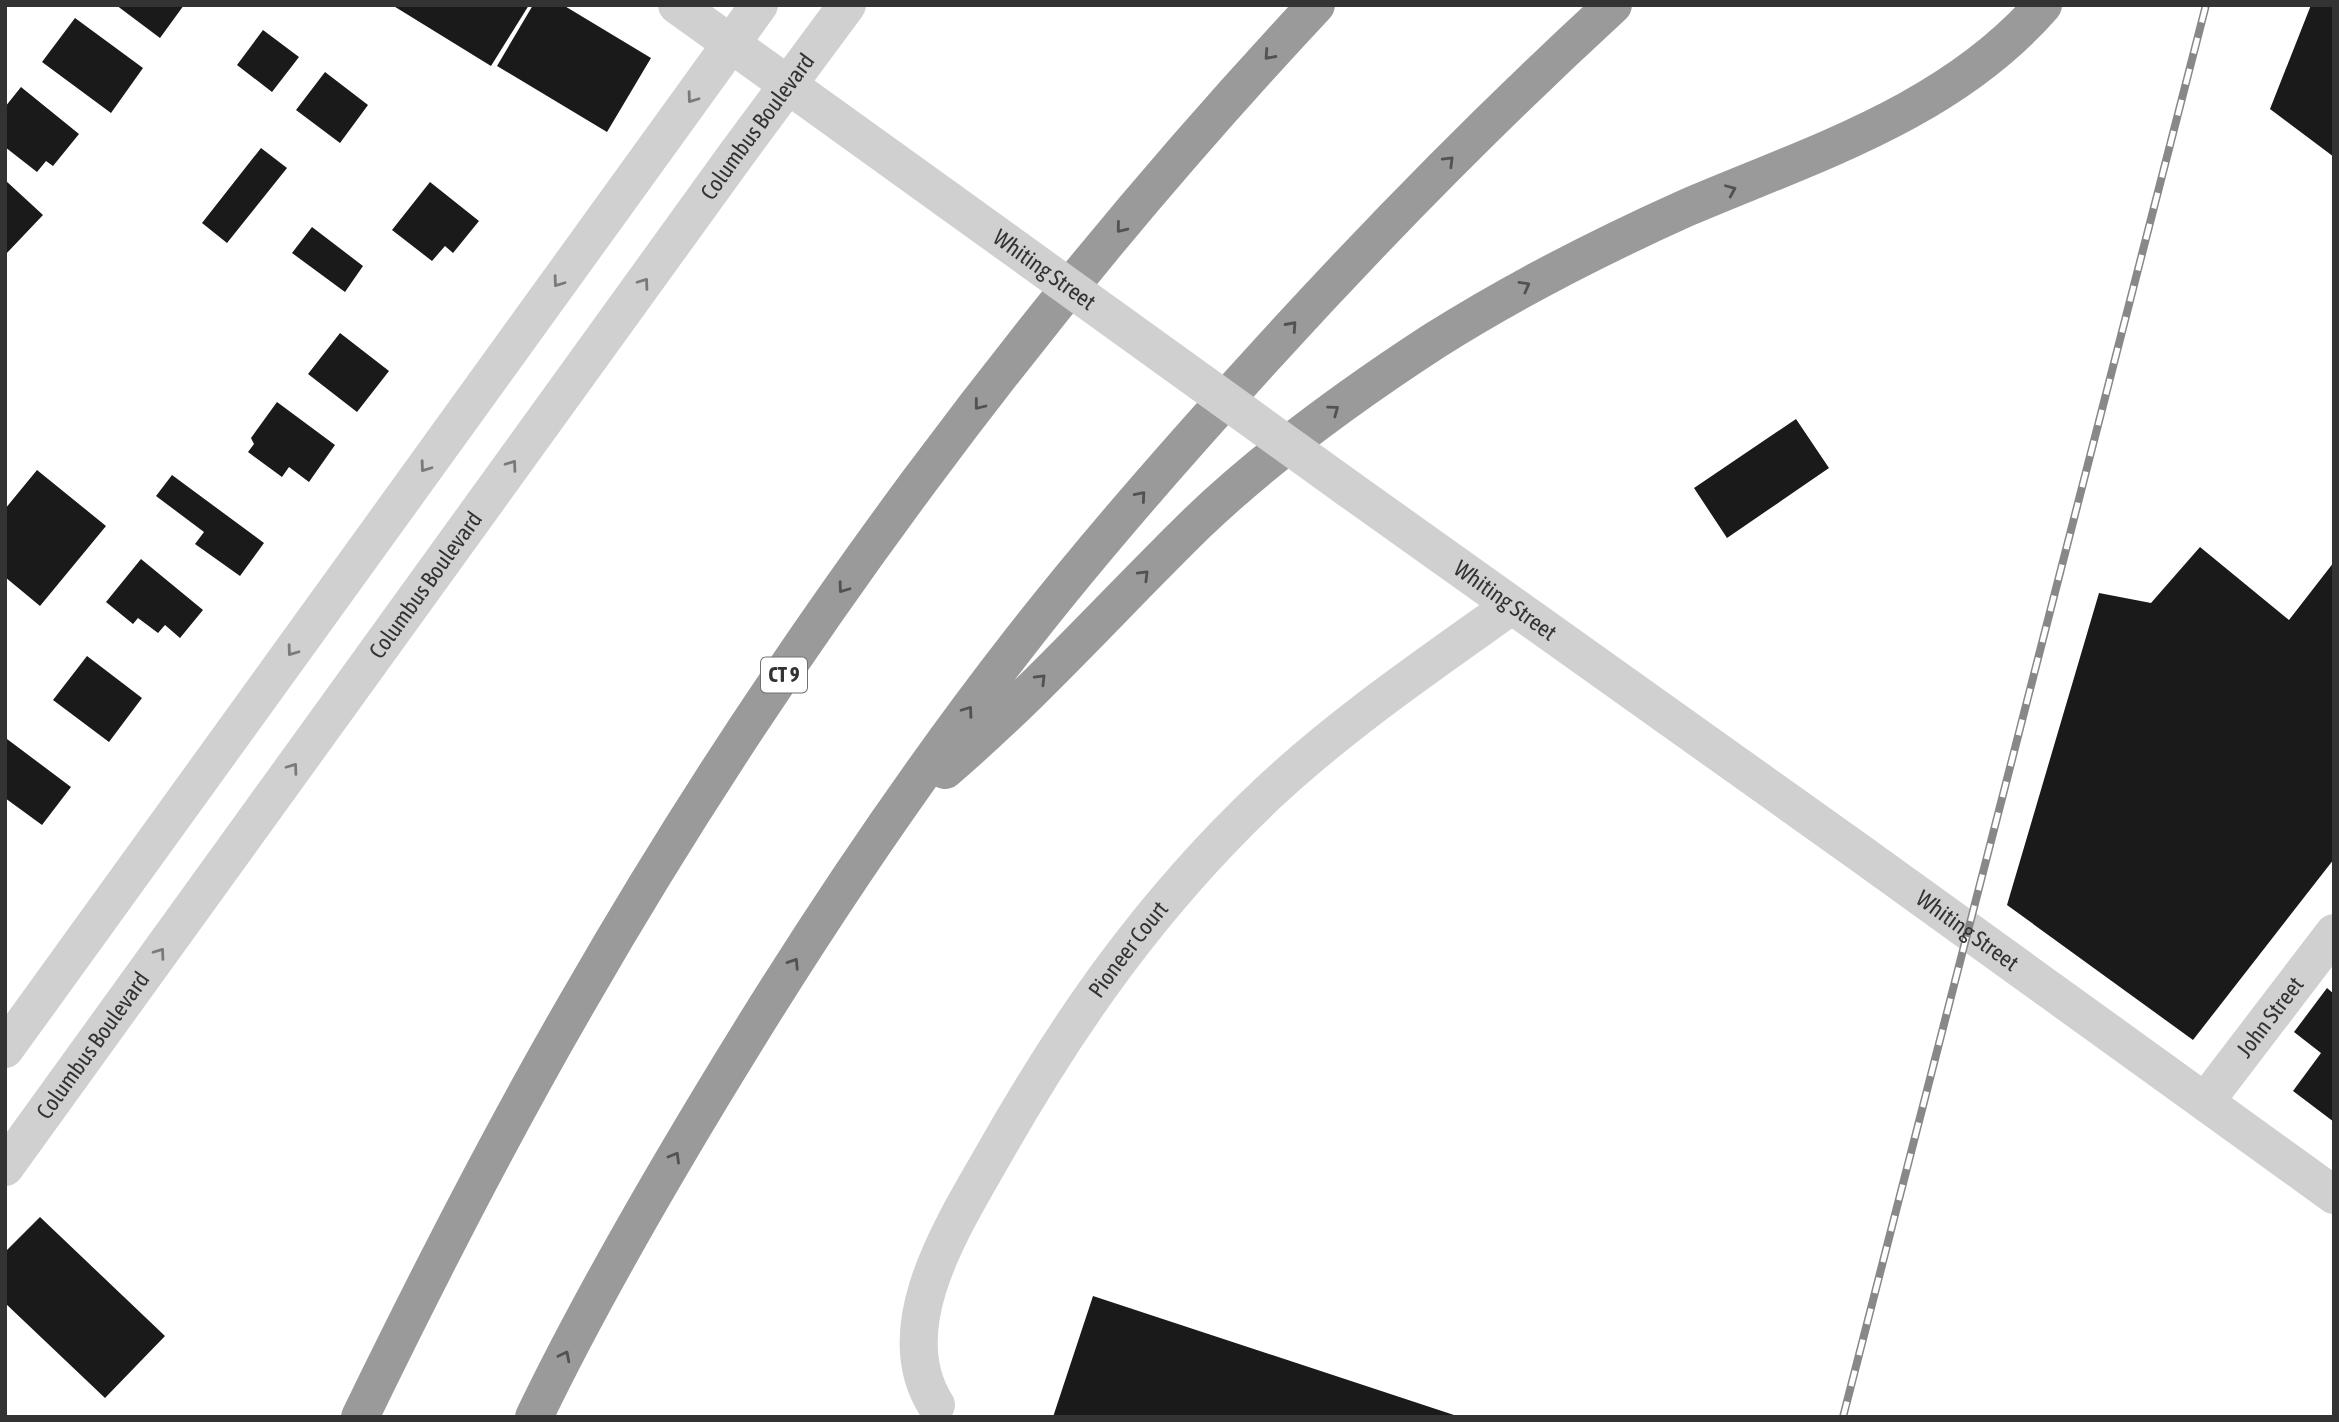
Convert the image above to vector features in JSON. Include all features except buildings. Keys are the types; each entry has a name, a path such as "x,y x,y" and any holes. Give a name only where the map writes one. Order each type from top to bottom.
{"highway":[{"name":"CT 9","path":"360,1417 500,1141 544,1061 634,907 745,732 885,530 1043,322 1160,180 1315,5"},
{"path":"534,1417 588,1311 680,1148 775,993 899,807 969,710 1071,579 1226,399 1434,176 1613,5"},
{"path":"899,807 982,737 1224,498 1357,393 1474,316 1551,272 1618,239 1861,134 1918,106 1977,67 2043,5"}],"street":[{"name":"Whiting Street","path":"677,5 2334,1195"},
{"path":"5,1048 759,5"},
{"name":"Columbus Boulevard","path":"5,1167 847,5"},
{"name":"Pioneer Court","path":"936,1405 929,1394 922,1371 920,1338 927,1291 936,1263 1027,1097 1102,981 1201,860 1268,794 1350,723 1511,606"},
{"name":"John Street","path":"2205,1102 2334,933"}],"railway":[{"path":"1843,1417 2206,5"}]}
